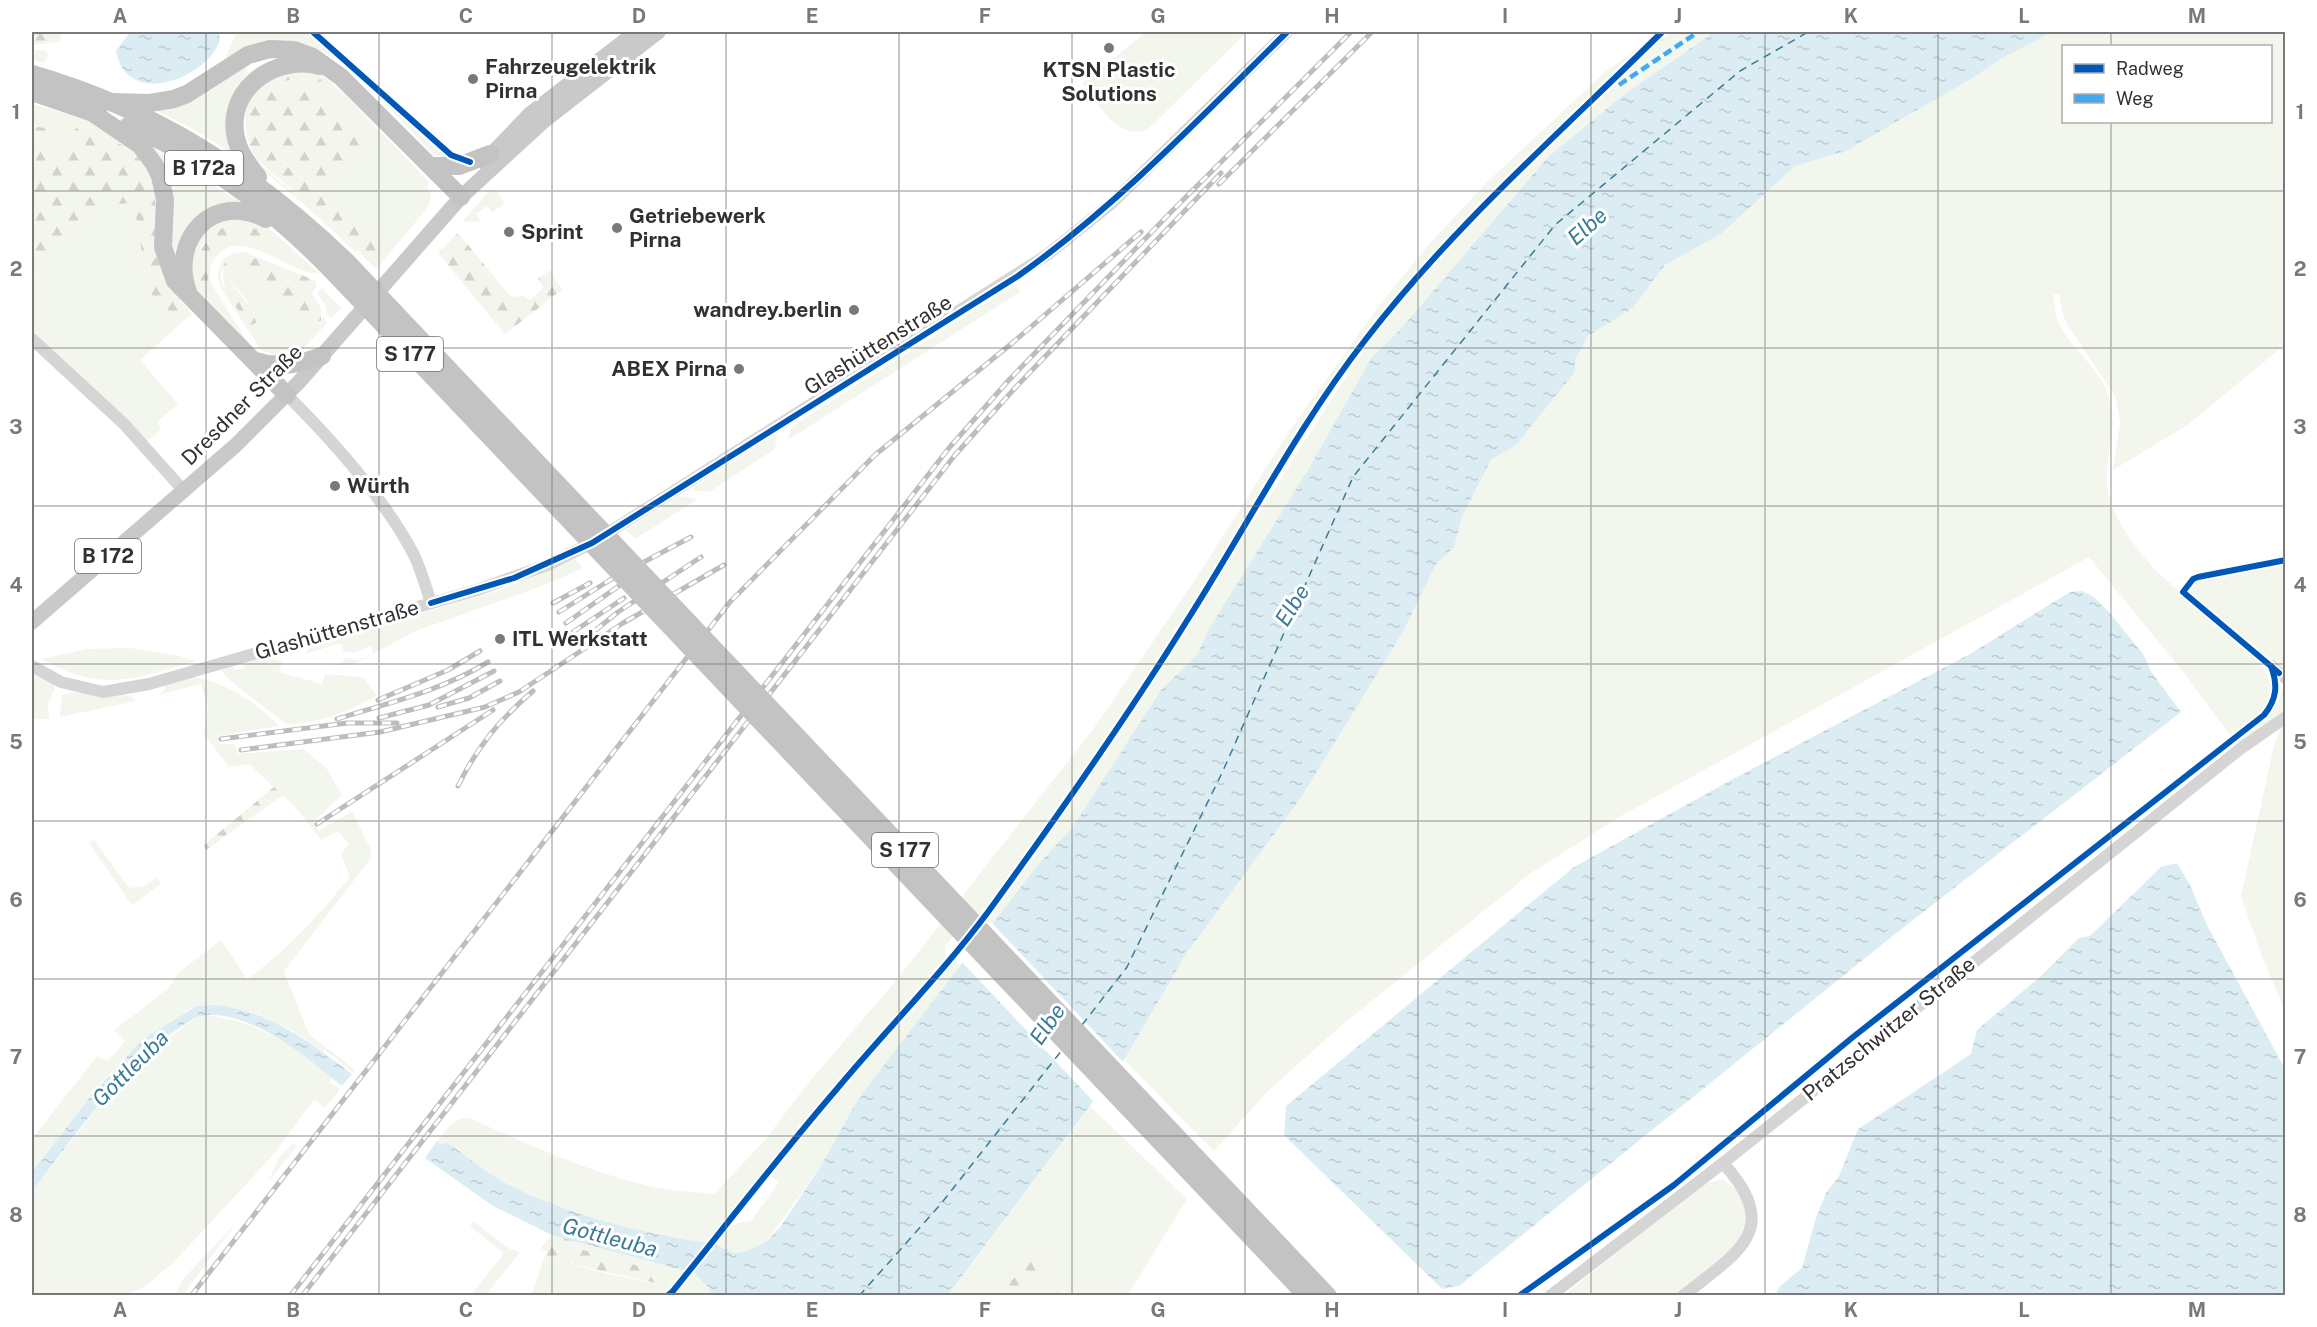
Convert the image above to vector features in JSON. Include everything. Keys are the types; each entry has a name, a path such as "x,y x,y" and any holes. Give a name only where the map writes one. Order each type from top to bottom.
{"highway":[{"path":"111,102 150,103 174,99 198,87 236,60 270,49 300,52 331,69 461,197"},
{"path":"275,196 250,168 238,146 234,124 238,103 253,81 274,67 298,63 331,69"},
{"name":"B 172a","path":"32,74 111,102 180,134 243,173 275,196 341,268"},
{"name":"B 172a","path":"32,92 90,111 167,145 233,186 306,245 341,268"},
{"path":"90,111 140,145 154,164 163,187 163,247 166,263 175,281 287,394"},
{"path":"431,166 459,166 491,159"},
{"path":"195,303 186,286 182,257 193,233 214,216 234,211 256,214 306,245"},
{"name":"S 177","path":"341,268 1307,1296"},
{"name":"S 177","path":"341,268 1328,1296"},
{"path":"256,361 271,366 287,366 322,356"}],"main road":[{"name":"Dresdner Straße","path":"32,622 236,446 322,356 530,114 636,32"},
{"name":"Dresdner Straße","path":"491,159 658,32"}],"street":[{"name":"Glashüttenstraße","path":"34,665 61,682 103,692 149,684 513,578 592,543 1018,276 1078,232 1112,202 1287,32"},
{"path":"32,339 124,423 184,491"},
{"path":"287,394 343,455 402,535 419,567 431,603"},
{"path":"2271,666 2286,678"},
{"name":"Pratzschwitzer Straße","path":"1550,1296 1723,1163 2231,756 2286,717"},
{"path":"1683,1296 1742,1248 1751,1227 1750,1203 1745,1190 1723,1163"}],"green space":[{"path":"32,32 62,32 60,42 32,45"},
{"path":"237,32 309,32 440,147 447,158 434,155 355,75 320,50 299,46 224,61"},
{"path":"1146,32 1247,32 1148,129 1137,132 1118,126 1110,119 1083,83"},
{"path":"1666,32 1689,32 1640,65 1635,62"},
{"path":"1689,32 1714,32 1622,96 1548,157 1398,332 1372,357 1309,468 1210,627 1197,655 1161,690 1072,828 1036,867 992,926 985,920 1104,755 1370,339 1444,252 1501,191 1635,62 1641,65"},
{"path":"2052,32 2285,32 2285,345 2186,426 2113,470 2120,423 2116,398 2067,324 2059,294 2053,295 2058,322 2099,377 2109,397 2112,425 2107,486 2120,523 2135,545 2163,577 2255,658 2266,673 2271,685 2268,702 2258,714 2230,735 2185,674 2089,557 1621,816 1531,873 1342,1025 1268,1091 1214,1151 1124,1060 1186,954 1300,799 1403,632 1436,564 1454,546 1462,517 1491,460 1516,445 1588,336 1633,308 1665,265 1721,234 1795,166 1846,151 1998,60"},
{"path":"1658,33 1495,189 1439,248 1364,335 1301,428 1182,624 1060,805 983,911 979,915 972,912 945,947 946,956 864,1052 708,1243 630,1228 554,1204 499,1179 446,1142 443,1145 437,1141 455,1122 469,1118 558,1157 604,1173 658,1188 714,1194 765,1140 804,1088 898,978 1094,728 1201,571 1290,430 1381,303 1430,243 1487,182 1605,72"},
{"path":"32,50 45,50 49,54 44,63 32,59"},
{"path":"244,65 248,73 233,94 228,113 230,133 238,158 197,131 155,110"},
{"path":"300,68 322,75 346,96 430,183 427,186 431,197 428,207 384,260 384,252 378,245 275,154 273,148 277,147 326,185 364,146 305,89 292,98 278,86 291,79 306,80 316,84 321,80 306,74 291,73 277,76 264,83 254,94 247,107 244,122 246,139 250,150 266,169 316,209 358,251 355,252 260,167 242,141 238,127 240,111 249,94 265,78 284,70"},
{"path":"295,71 311,74 322,80 316,84 301,79 291,79 278,86 292,98 305,89 364,146 326,185 277,147 273,148 275,154 378,245 384,252 384,260 376,269 330,222 257,160 252,151 245,120 250,99 255,91 267,81"},
{"path":"32,104 74,116 116,133 133,145 147,160 157,179 162,255 169,278 183,304 180,307 165,280 157,258 155,192 143,165 123,146 82,125 71,132 32,126"},
{"path":"82,125 115,140 142,161 152,180 166,280 179,306 183,303 192,314 180,324 144,287 146,280 134,203 113,205 85,215 67,233 38,273 32,274 32,141 57,153 67,151 74,146 70,139 32,133 32,126 71,132"},
{"path":"32,133 70,139 75,146 68,151 57,153 32,141"},
{"path":"153,148 245,205 219,208 178,277"},
{"path":"490,190 497,190 504,203 492,213 487,206 476,214 481,221 462,222"},
{"path":"112,203 134,203 146,280 144,287 180,324 140,360 178,404 158,421 161,429 146,442 32,335 32,274 38,273 78,221 99,207"},
{"path":"226,217 263,223 319,273 296,268 253,248 239,246 227,248 216,257 210,269 211,283 250,346 207,304 193,286 191,245 198,234","holes":["262,230 249,238 231,239 220,246 210,263 207,282 198,255 204,242"]},
{"path":"230,224 262,230 271,243 266,246 242,241 224,244 212,257 208,282 203,286 196,268 197,259 214,234"},
{"path":"458,233 511,297 524,296 530,300 543,288 538,278 550,270 562,290 505,334 438,253"},
{"path":"245,252 257,257 255,259 235,256 221,272 221,282 250,325 255,318 246,299 229,279 235,269 244,271 251,279 287,300 312,323 321,322 323,316 327,323 304,348 294,354 280,357 261,350 221,288 217,276 223,259 234,253"},
{"path":"235,256 255,259 257,257 314,280 317,285 312,293 321,308 321,321 312,323 287,300 251,279 244,271 235,269 229,279 252,311 256,323 250,325 228,294 223,278 226,259"},
{"path":"1016,284 1020,292 788,440 792,426"},
{"path":"322,288 341,308 331,318 327,315 325,304 317,293"},
{"path":"777,434 775,449 709,492 690,490"},
{"path":"679,496 698,499 635,539 626,530"},
{"path":"575,559 583,568 542,586 413,632 355,664 329,666 344,662 345,658 358,660 373,654 371,646 354,653 344,652 341,643 305,654 309,646 497,591"},
{"path":"2285,563 2285,673 2195,598 2191,591 2192,585 2204,578"},
{"path":"129,648 197,661 119,680 83,676 63,670 41,659 87,649"},
{"path":"267,656 282,662 279,672 322,684 325,674 363,677 377,696 333,716 310,722 286,724 231,681 221,670 233,666 235,670 244,668 243,663"},
{"path":"32,670 53,684 55,688 48,704 49,719 32,719"},
{"path":"194,677 217,684 240,695 261,709 279,726 218,736 221,744 235,744 238,754 304,749 327,769 342,795 313,822 319,831 352,811 371,850 371,858 284,971 309,1034 355,1070 353,1073 325,1050 323,1052 295,1032 265,1017 233,1008 198,1006 156,1031 116,1067 32,1172 32,1139 97,1056 108,1061 125,1041 114,1030 169,987 179,972 221,940 247,979 302,931 350,877 341,854 349,844 338,831 321,840 296,808 249,764 229,767 204,734 208,709 201,684 158,695 164,691 165,685"},
{"path":"2285,684 2285,712 2238,746 2234,741 2271,712"},
{"path":"76,692 111,696 130,695 136,701 60,717 62,695"},
{"path":"2285,723 2285,1010 2261,954 2241,896 2274,746 2281,726"},
{"path":"274,787 283,795 206,850 204,845"},
{"path":"94,840 129,888 144,886 157,878 161,884 132,905 89,843"},
{"path":"954,960 961,966 858,1099 821,1166 766,1242 744,1252 734,1253 715,1244 733,1225 750,1222 779,1182 771,1176 838,1093"},
{"path":"210,1016 245,1024 276,1038 305,1056 333,1078 329,1082 340,1089 325,1108 314,1099 274,1154 173,1263 144,1287 127,1295 32,1295 32,1192 96,1109 152,1050 197,1017"},
{"path":"1090,1106 1187,1199 1128,1295 1071,1295 1063,1291 1060,1295 1025,1295 1050,1262 1035,1250 1001,1295 948,1296"},
{"path":"293,1143 297,1146 269,1181 278,1159"},
{"path":"1722,1179 1738,1191 1745,1207 1746,1226 1738,1245 1675,1295 1563,1296 1702,1185"},
{"path":"237,1222 183,1295 175,1295 184,1278"},
{"path":"474,1222 510,1249 520,1252 486,1295 471,1295 503,1255 470,1226"},
{"path":"552,1235 580,1242 583,1250 660,1272 656,1283 545,1256 547,1252 541,1248"},
{"path":"580,1242 686,1271 672,1289 662,1295 531,1296 545,1256 600,1272 656,1283 660,1272 583,1250"},
{"path":"1035,1250 1050,1262 1025,1295 1001,1295"},
{"path":"693,1272 709,1288 712,1295 673,1296"}],"water":[{"path":"130,32 218,32 220,38 214,51 203,64 170,81 152,84 136,80 123,70 116,51"},
{"name":"Elbe","path":"1714,32 2052,32 2005,56 1979,74 1846,151 1795,166 1721,234 1665,265 1633,308 1588,336 1575,360 1575,372 1516,445 1491,460 1462,517 1454,547 1436,564 1403,632 1300,799 1186,954 1124,1060 948,1295 712,1295 709,1288 693,1272 715,1244 734,1253 744,1252 766,1242 781,1226 821,1166 858,1099 1036,867 1072,828 1161,690 1197,655 1210,627 1309,468 1372,357 1398,332 1548,157 1622,96"},
{"path":"2082,591 2094,597 2108,611 2143,654 2152,673 2181,712 1895,934 1459,1286 1442,1289 1284,1135 1286,1106 1574,867 1733,779 1970,654 2070,592"},
{"path":"2177,863 2190,885 2207,925 2285,1069 2285,1295 1775,1295 1780,1286 1802,1268 1816,1218 1826,1193 1839,1176 1858,1129 1971,1054 1977,1030 2041,976 2079,938 2090,936 2161,867"},
{"name":"Gottleuba","path":"215,1005 254,1013 288,1029 352,1074 342,1086 294,1049 255,1026 235,1018 216,1015 196,1018 160,1042 120,1081 82,1125 32,1192 32,1172 92,1094 142,1040 196,1006"},
{"name":"Gottleuba","path":"437,1141 443,1145 446,1142 506,1183 554,1204 630,1228 708,1243 686,1271 552,1235 493,1206 425,1158"}],"pier":[{"path":"991,922 1125,1064 1095,1103 961,961"}],"ferry route":[{"path":"1082,1025 1127,967 1222,773 1353,477 1555,225 1740,71 1808,32"},
{"path":"859,1296 940,1205 1062,1050"}],"railway":[{"path":"290,1296 949,448 1008,381 1171,212 1351,32"},
{"path":"1219,184 1372,32"},
{"path":"302,1296 955,455 1015,388 1221,173"},
{"path":"191,1296 730,602 875,455 1011,344 1141,232"},
{"path":"559,612 610,580 691,537"},
{"path":"581,642 618,612 701,557"},
{"path":"241,750 380,732 485,707 519,692 623,623 724,565"},
{"path":"566,623 636,574"},
{"path":"553,603 590,583"},
{"path":"573,632 624,598"},
{"path":"378,700 448,670 480,651"},
{"path":"337,719 433,689 488,662"},
{"path":"379,718 429,705 494,671"},
{"path":"438,707 469,698 500,681"},
{"path":"458,786 490,734 533,691"},
{"path":"317,824 493,710"},
{"path":"221,739 347,723 397,723"}],"marked path":[{"path":"1619,85 1698,32"}],"cycle path":[{"path":"313,32 451,155 470,162"},
{"path":"431,603 514,578 592,543 1018,276 1090,220 1124,190 1287,32"},
{"path":"667,1296 774,1164 988,912 1140,694 1210,584 1295,441 1366,339 1400,297 1471,219 1662,32"},
{"path":"2279,673 2183,592 2193,579 2198,577 2286,560"},
{"path":"1519,1296 1674,1185 1853,1037 2264,715 2272,703 2275,692 2275,679 2271,666"}],"place":[{"name":"KTSN Plastic Solutions","path":"1109,48"},
{"name":"Fahrzeugelektrik Pirna","path":"473,79"},
{"name":"Getriebewerk Pirna","path":"617,228"},
{"name":"Sprint","path":"509,232"},
{"name":"wandrey.berlin","path":"854,310"},
{"name":"ABEX Pirna","path":"739,369"},
{"name":"Würth","path":"335,486"},
{"name":"ITL Werkstatt","path":"500,639"}]}
